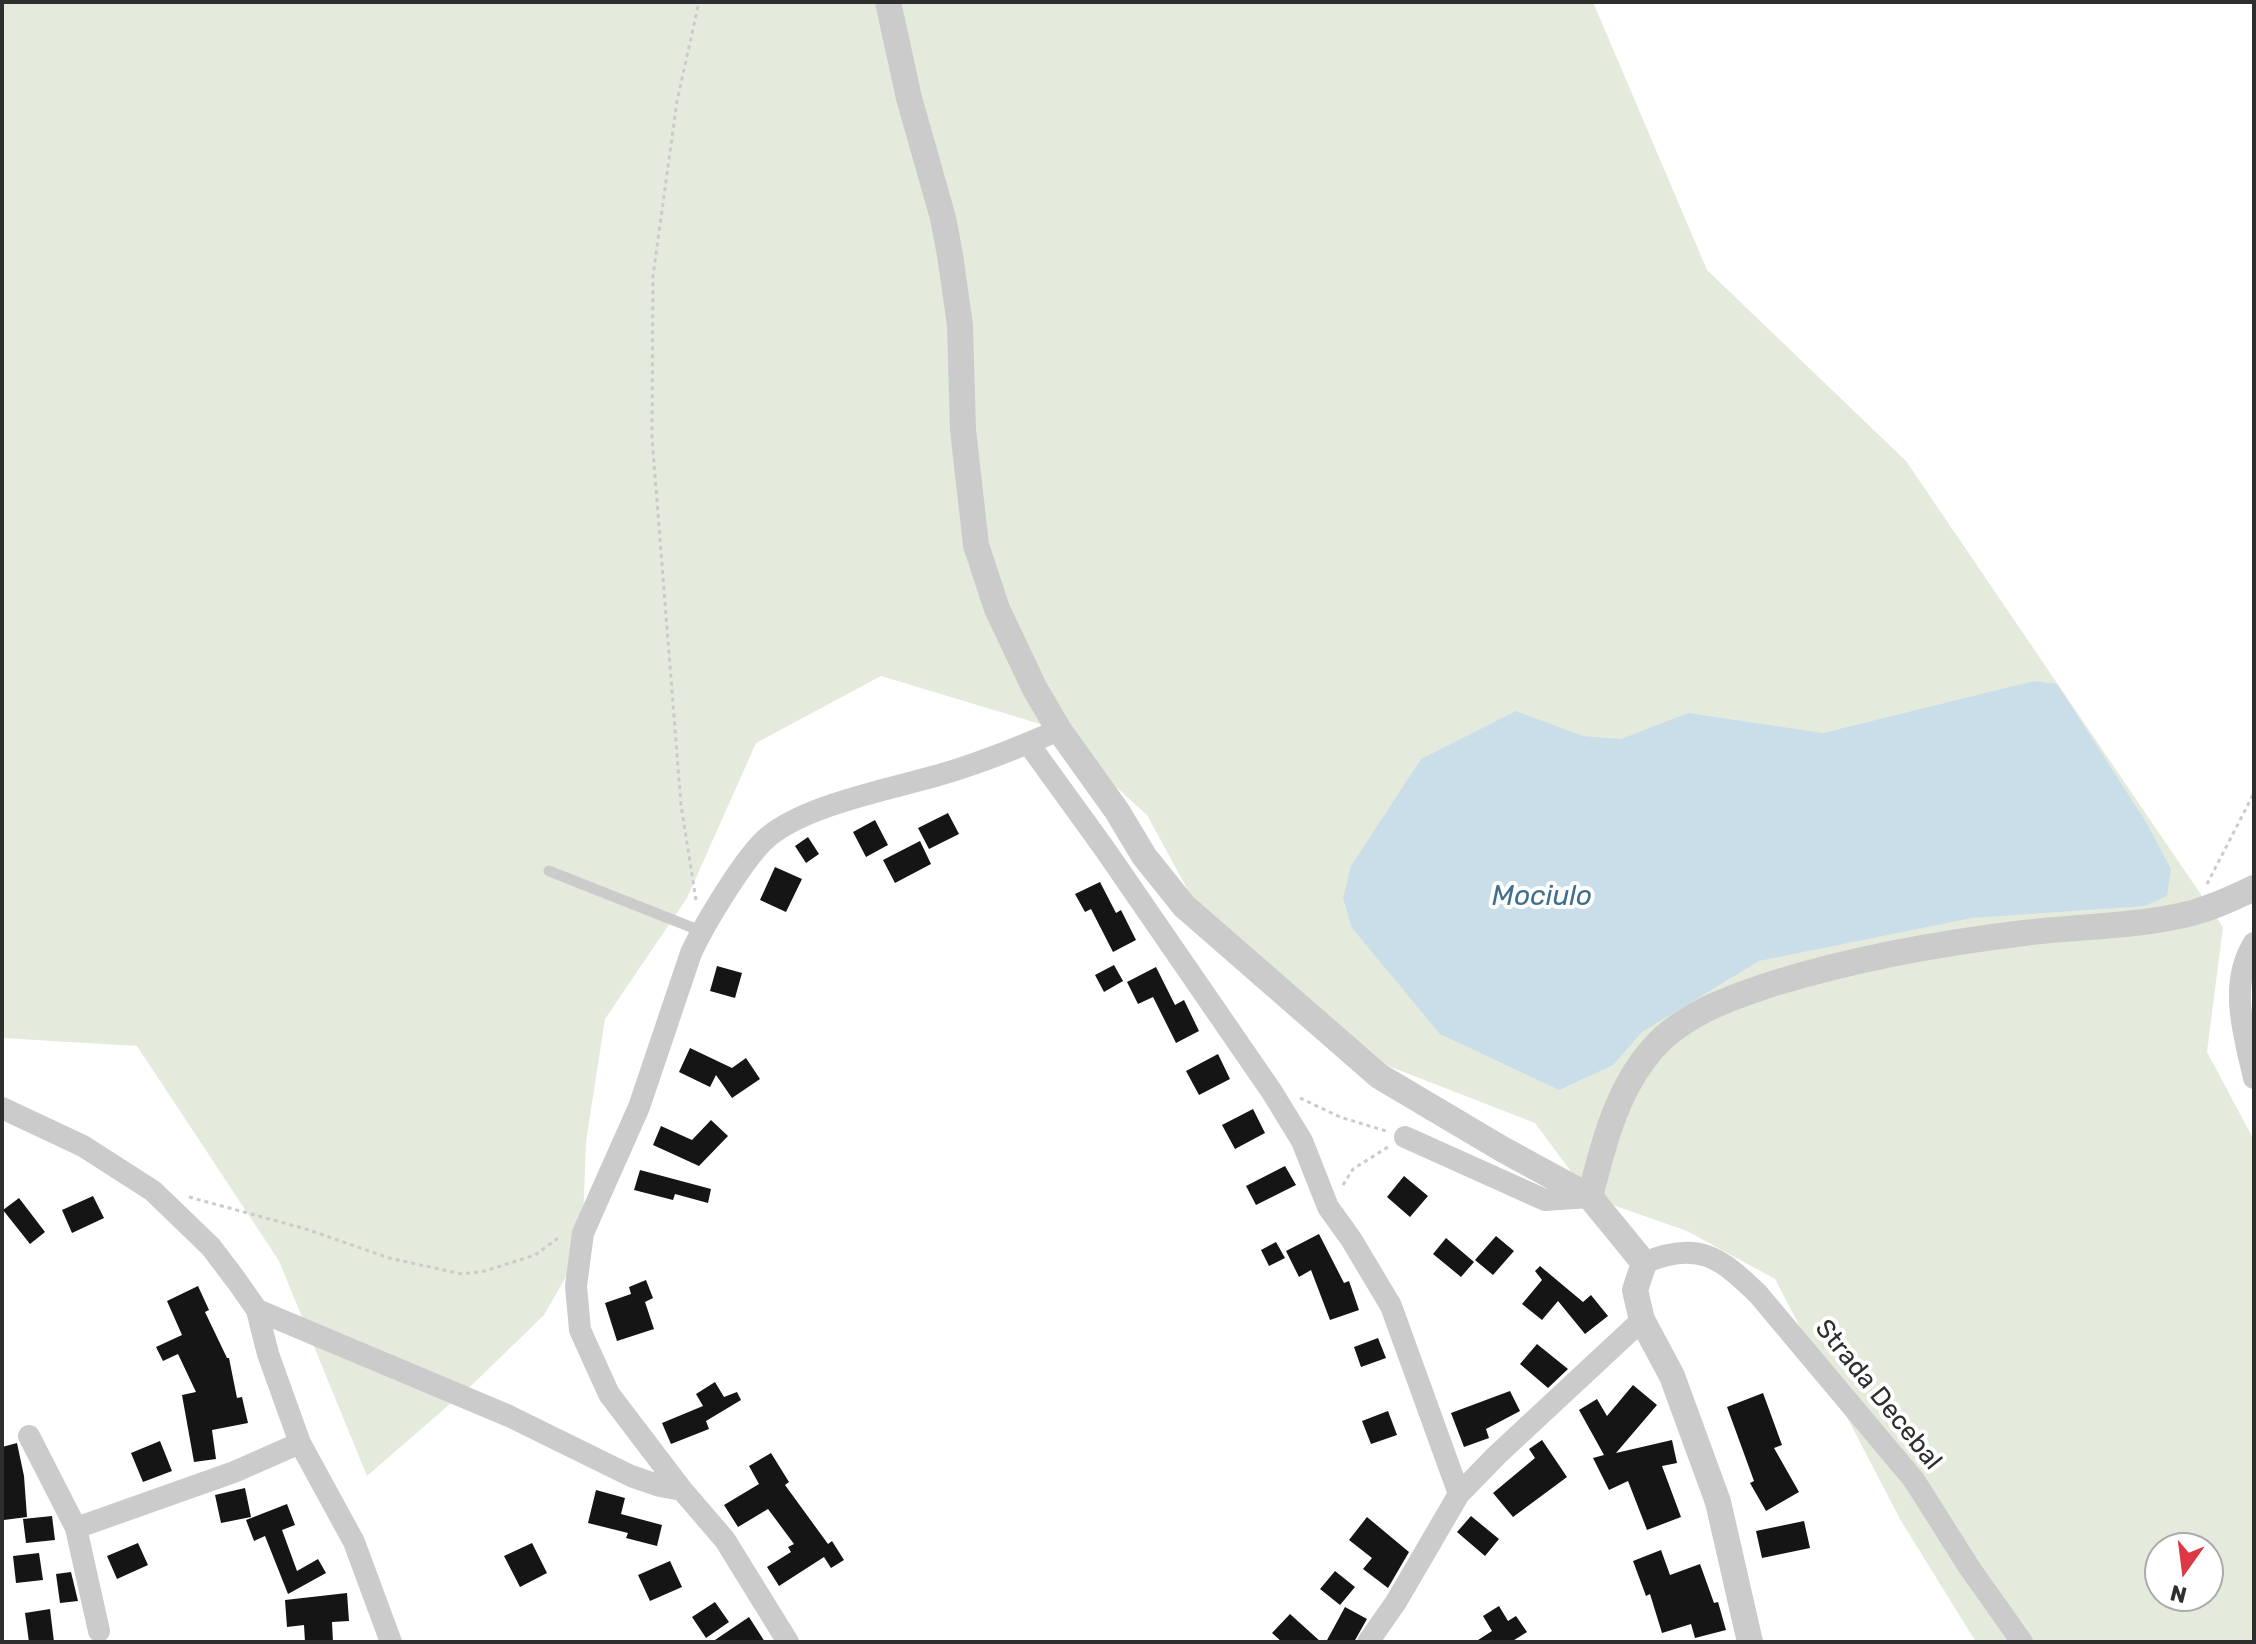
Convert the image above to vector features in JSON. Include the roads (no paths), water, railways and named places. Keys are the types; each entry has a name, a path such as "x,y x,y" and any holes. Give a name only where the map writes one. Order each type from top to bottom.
{"street":[{"path":"888,2 909,98 950,255 960,325 963,430 976,545 997,609 1035,689 1144,856 1195,917 1379,1076 1590,1197 1644,1263 1635,1290 1642,1320 1672,1376 1718,1502 1750,1642"},
{"path":"788,1642 725,1540 682,1490 609,1394 580,1330 576,1286 583,1233 639,1107 701,931 765,839 790,820 998,756 1059,730"},
{"path":"1028,743 1272,1092 1302,1141 1328,1207 1391,1306 1459,1494"},
{"path":"1590,1197 1603,1146 1623,1097 1645,1057 1669,1033 1700,1012 1745,993 1796,977 1904,951 2059,929 2155,921 2193,913 2254,888"},
{"path":"2254,943 2247,953 2239,981 2243,1024 2254,1078"},
{"path":"2,1108 83,1146 153,1191 211,1247 257,1310 268,1354 300,1443 354,1542 391,1642"},
{"path":"1405,1137 1545,1200 1590,1197"},
{"name":"Strada Decebal","path":"1644,1263 1667,1253 1702,1253 1731,1268 1758,1294 1914,1480 1969,1567 2022,1642"},
{"path":"257,1310 496,1410 631,1476 682,1490"},
{"path":"1368,1642 1396,1602 1459,1494 1642,1320"},
{"path":"29,1436 76,1528 99,1631"},
{"path":"76,1528 234,1472 300,1443"}],"lane":[{"path":"549,871 701,931"}],"water":[{"name":"Mociulo","path":"2034,681 2057,684 2146,822 2171,869 2167,896 2145,906 1972,918 1759,961 1642,1032 1613,1065 1559,1090 1440,1034 1352,928 1343,898 1351,866 1421,759 1516,711 1583,736 1621,739 1688,713 1823,733"}]}
